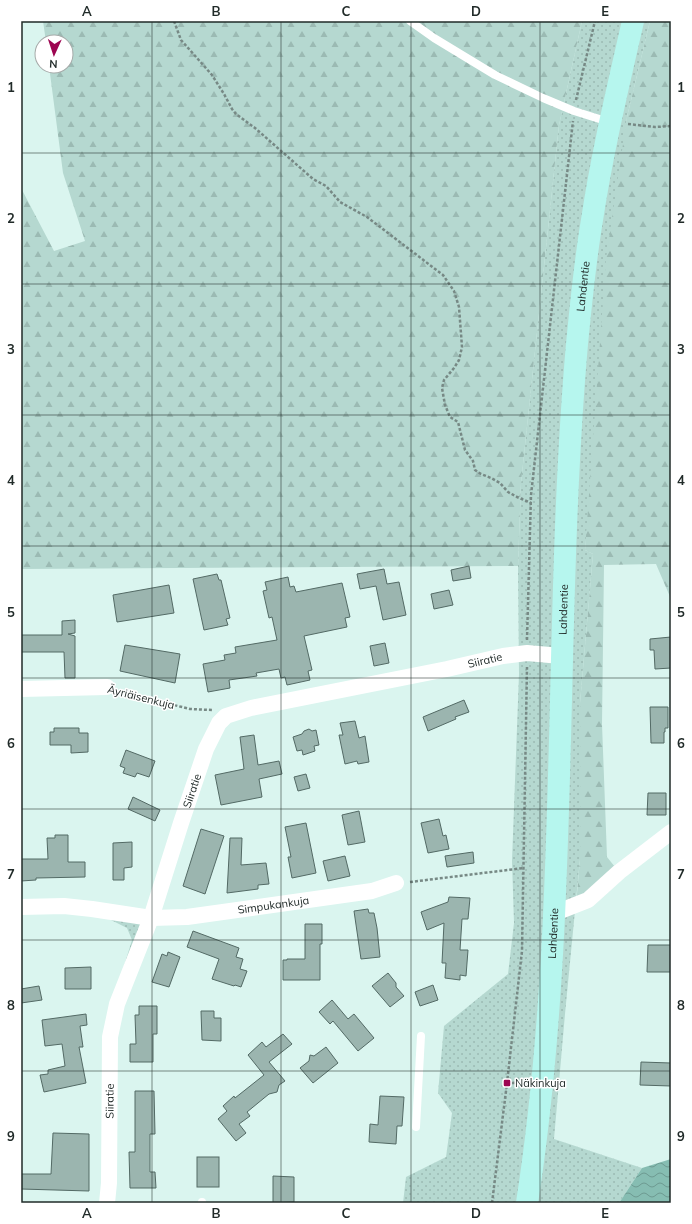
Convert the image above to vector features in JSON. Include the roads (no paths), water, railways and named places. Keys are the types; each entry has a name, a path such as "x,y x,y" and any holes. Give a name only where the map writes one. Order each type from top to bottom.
{"main road":[{"name":"Lahdentie","path":"527,1203 539,1121 555,913 561,656 571,434 577,345 592,217 610,122 633,21"}],"street":[{"name":"Siiratie","path":"107,1203 109,1183 109,1067 111,1032 117,1004 151,918 206,748 219,723 226,716 251,708 503,656 527,653 561,656"},
{"name":"Äyriäisenkuja","path":"21,689 107,687"},
{"path":"555,913 588,900 619,872 671,832"},
{"name":"Simpukankuja","path":"21,907 64,906 151,918 187,917 372,891 396,883"}],"lane":[{"path":"410,21 434,38 495,75 574,111 610,122"},
{"path":"416,1127 422,1036"}],"water":[{"path":"671,1159 671,1203 619,1203 642,1168"}],"place":[{"name":"Näkinkuja","path":"507,1083"}]}
